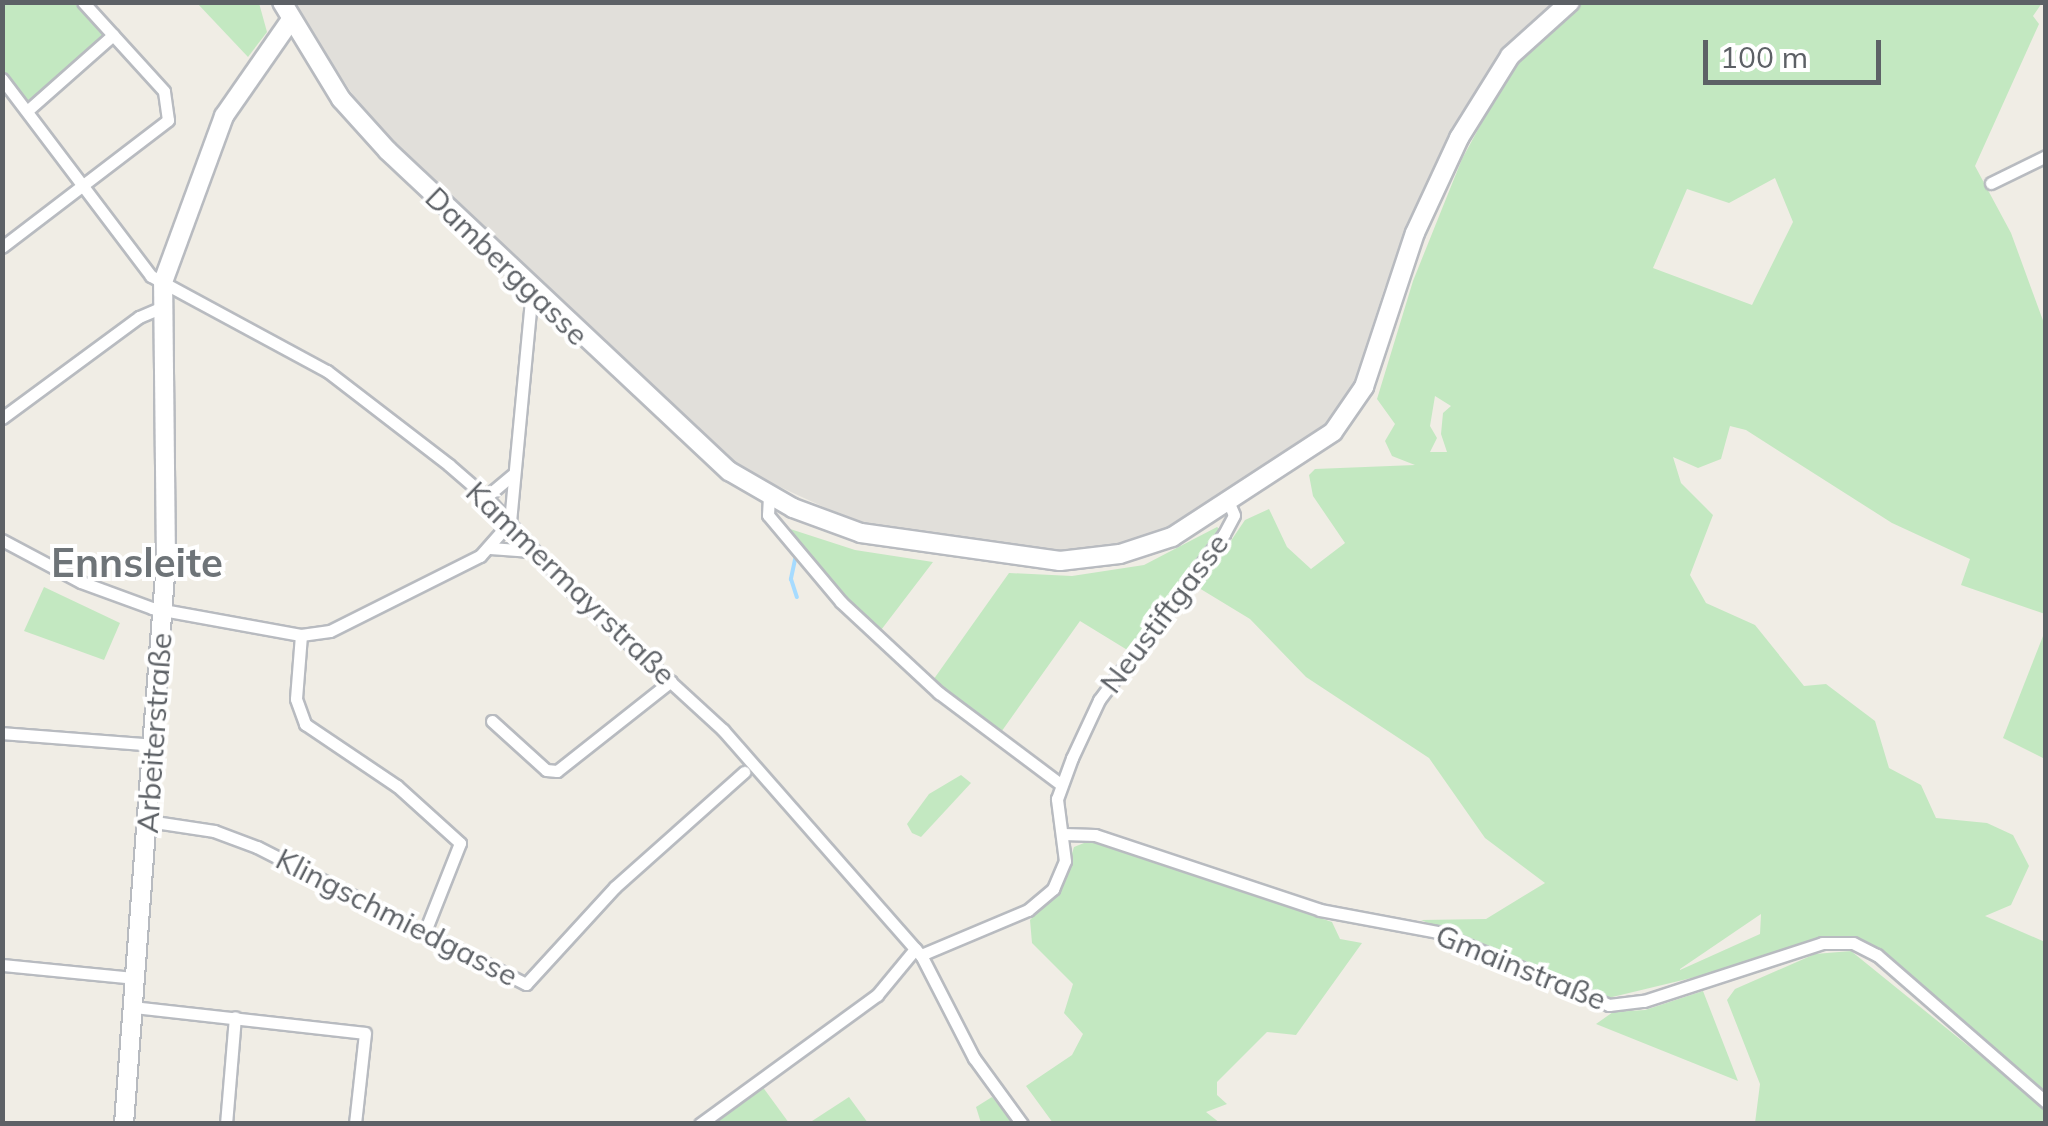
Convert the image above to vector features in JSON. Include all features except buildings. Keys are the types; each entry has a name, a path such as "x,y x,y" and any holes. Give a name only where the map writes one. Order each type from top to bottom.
{"street":[{"path":"2,247 157,133 170,112 164,92 84,2"},
{"name":"Damberggasse","path":"282,2 290,21 363,124 684,434 768,496 895,541 1060,561 1154,544 1229,503"},
{"name":"Neustiftgasse","path":"918,952 1047,898 1065,861 1060,784 1099,700 1224,534 1234,515 1229,503 1304,456 1345,418 1370,371 1415,233 1459,138 1510,56 1570,2"},
{"path":"163,282 224,116 290,21"},
{"path":"28,110 114,36"},
{"name":"Kammermayrstraße","path":"2,79 147,272 327,371 486,497 531,551 671,681 812,826 918,952 974,1058 1022,1124"},
{"path":"1991,183 2044,163"},
{"name":"Arbeiterstraße","path":"124,1124 163,610 163,282"},
{"path":"2,540 81,582 163,610 301,635 330,631 490,548 510,522 532,290"},
{"path":"2,418 138,317 163,307"},
{"path":"486,497 512,476"},
{"name":"Damberggasse","path":"768,496 768,515 841,602 940,693 1060,784"},
{"path":"490,548 531,551"},
{"path":"301,635 296,699 306,724 397,786 460,844 424,934"},
{"path":"492,721 546,770 557,771 671,681"},
{"path":"2,733 154,745"},
{"name":"Klingschmiedgasse","path":"148,821 230,836 518,984 533,981 615,887 744,772"},
{"name":"Gmainstraße","path":"1063,834 1096,836 1320,910 1437,932 1609,1006 1644,1001 1822,943 1853,943 1877,955 2046,1102"},
{"path":"700,1124 877,995 918,952"},
{"path":"2,965 135,978"},
{"path":"133,1007 366,1033 355,1124"},
{"path":"226,1124 235,1016"}],"shaded area":[{"path":"291,3 1566,3 1527,28 1460,114 1384,289 1354,384 1316,435 1173,528 1091,552 1036,553 926,539 850,519 734,466 368,117"}],"green space":[{"path":"3,2 74,3 104,35 28,102 3,70"},
{"path":"1563,2 2042,3 2033,16 2039,24 1975,166 2011,233 2045,326 2045,614 1961,585 1970,559 1892,523 1746,430 1730,426 1721,459 1698,468 1673,457 1681,483 1713,515 1690,575 1706,603 1755,625 1804,686 1826,684 1875,721 1889,768 1921,785 1936,818 1987,823 2013,835 2029,866 2011,905 1985,916 2045,942 2045,1096 1864,941 1814,940 1737,967 1604,999 1421,920 1486,919 1545,883 1485,838 1429,758 1306,677 1250,619 1199,588 1245,520 1269,509 1287,547 1311,569 1345,543 1313,496 1309,475 1315,469 1415,465 1392,456 1385,441 1395,424 1377,399 1413,281 1462,159 1494,100 1476,100 1531,22","holes":["1775,178 1793,222 1752,305 1653,268 1687,189 1729,203","1435,396 1451,406 1443,413 1441,434 1447,452 1430,452 1437,438 1430,426","1761,914 1760,934 1680,969"]},
{"path":"197,3 259,3 267,32 248,57"},
{"path":"784,527 855,550 933,562 878,634"},
{"path":"1217,527 1223,532 1129,651 1080,621 999,735 931,683 1009,573 1072,576 1144,565"},
{"path":"44,587 120,623 104,660 24,631"},
{"path":"2045,631 2045,759 2003,738"},
{"path":"961,775 971,783 921,837 912,833 907,824 929,794"},
{"path":"1089,841 1332,922 1340,939 1362,943 1296,1035 1267,1032 1217,1082 1217,1095 1227,1104 1206,1112 1220,1123 1053,1123 1026,1086 1072,1055 1083,1034 1064,1013 1073,984 1032,943 1030,920 1062,885 1074,847"},
{"path":"1851,951 2045,1108 2045,1123 1755,1123 1760,1084 1727,1000 1735,989 1815,954"},
{"path":"1703,991 1738,1081 1596,1024 1613,1012 1645,1010"},
{"path":"762,1086 789,1123 709,1124"},
{"path":"849,1097 868,1123 809,1123"},
{"path":"992,1097 1014,1123 981,1123 976,1107"}],"waterway":[{"path":"796,555 791,579 797,597"}],"district":[{"name":"Ennsleite","path":"137,562"}]}
